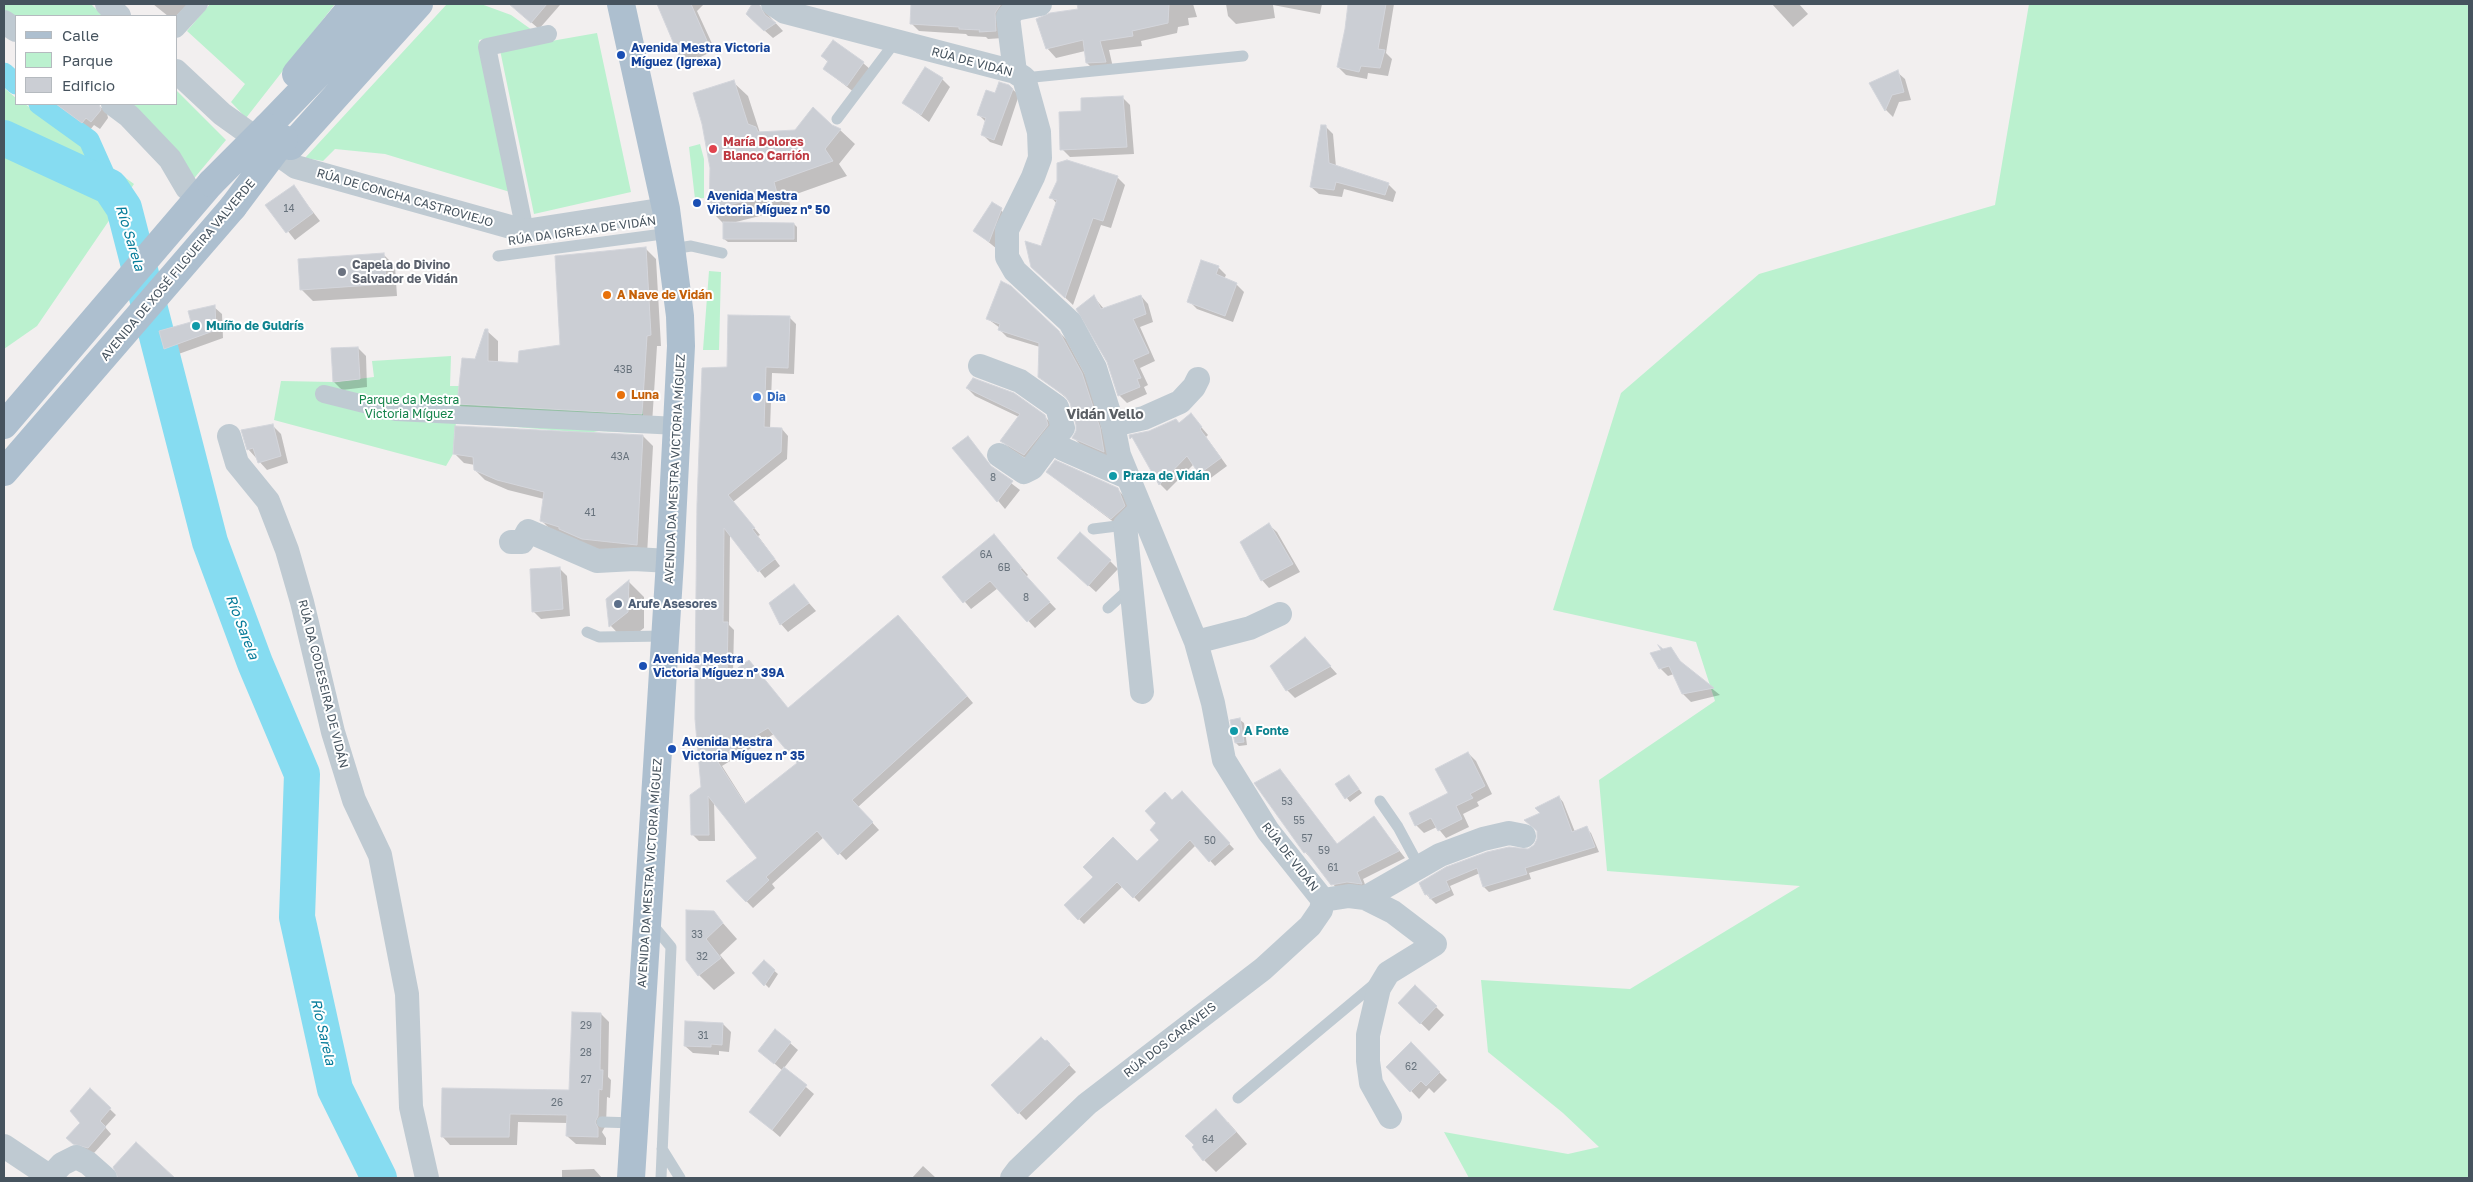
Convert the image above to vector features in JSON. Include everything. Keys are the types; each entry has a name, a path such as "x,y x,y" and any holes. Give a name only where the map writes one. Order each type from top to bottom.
{"main road":[{"path":"275,133 419,4"},
{"name":"AVENIDA DA MESTRA VICTORIA MÍGUEZ","path":"621,4 669,230 680,316 678,426 631,1178"},
{"name":"AVENIDA DE XOSÉ FILGUEIRA VALVERDE","path":"4,476 13,463 233,207 275,133 373,6"},
{"name":"AVENIDA DE XOSÉ FILGUEIRA VALVERDE","path":"4,425 49,373 199,185 275,133"}],"street":[{"path":"107,4 119,15"},
{"path":"178,27 199,4"},
{"name":"RÚA DE VIDÁN","path":"773,4 785,12 1020,75 1039,132 1040,158 1034,177 1007,230 1007,257 1015,270 1070,322 1095,368 1113,425 1118,455 1127,477 1133,517 1196,642 1213,704 1224,760 1268,831 1323,900 1350,896 1365,898 1393,912 1435,944 1388,973"},
{"path":"1020,75 1008,17 1016,9 1040,4"},
{"path":"4,22 15,29"},
{"path":"525,232 487,47 548,34"},
{"name":"RÚA DE CONCHA CASTROVIEJO","path":"178,73 222,114 296,167 525,232 669,230"},
{"path":"114,105 129,116 170,159 199,185"},
{"path":"980,366 1020,381 1057,407 1063,428 1032,468 1024,472 999,455"},
{"path":"1113,425 1144,418 1180,402 1194,387 1198,379"},
{"path":"324,394 396,412 678,426"},
{"name":"RÚA DA CODESEIRA DE VIDÁN","path":"229,436 236,463 268,501 287,550 314,650 332,732 354,800 380,855 407,994 412,1107 427,1178"},
{"path":"1052,440 1063,449 1127,477"},
{"path":"1133,517 1132,586 1142,692"},
{"path":"511,542 522,542 528,531 597,561 634,559 670,561"},
{"path":"1196,642 1250,628 1280,614"},
{"path":"1365,898 1440,855 1482,839 1509,833 1524,836"},
{"name":"RÚA DOS CARAVEIS","path":"1012,1178 1087,1104 1263,969 1310,926 1321,910 1323,900"},
{"path":"1388,973 1379,988 1374,1007 1368,1034 1368,1061 1371,1083 1390,1117"},
{"path":"4,1146 51,1178 62,1164 76,1157 105,1178"}],"lane":[{"path":"837,119 894,42"},
{"path":"1020,75 1243,56"},
{"name":"RÚA DA IGREXA DE VIDÁN","path":"498,256 536,257 669,230 691,246 722,252"},
{"path":"1093,529 1133,517"},
{"path":"1108,608 1132,586"},
{"path":"587,632 599,637 665,636"},
{"path":"1380,801 1398,827 1420,866"},
{"path":"647,918 671,947 661,1178"},
{"path":"1238,1098 1388,973"},
{"path":"602,1122 634,1123"},
{"path":"662,1149 680,1178"}],"green space":[{"path":"4,4 91,4 102,15 15,15 15,18 4,18"},
{"path":"210,4 335,4 246,118 231,102 245,84 187,31"},
{"path":"447,4 481,4 511,15 532,30 479,40 510,192 385,154 335,149 323,161 305,158"},
{"path":"2029,4 2469,4 2469,1178 1469,1178 1444,1132 1568,1154 1599,1147 1563,1113 1488,1052 1481,980 1630,989 1800,886 1607,871 1599,780 1715,701 1696,642 1553,610 1621,393 1759,274 1995,205"},
{"path":"597,33 631,192 534,214 500,50"},
{"path":"4,88 15,97 15,105 26,105 134,184 37,326 4,349"},
{"path":"178,92 226,140 191,182 123,105 178,105"},
{"path":"700,144 704,159 704,198 695,199 689,147"},
{"path":"709,271 721,272 719,350 703,350"},
{"name":"Parque da Mestra Victoria Míguez","path":"451,356 450,386 459,386 458,393 643,405 643,433 599,431 588,433 456,422 453,454 446,466 274,420 281,381 333,382 374,377 372,361"}],"building":[{"path":"509,4 547,4 531,23"},
{"path":"657,4 691,4 708,43 679,56"},
{"path":"752,4 759,4 765,15 776,23 764,31 746,14"},
{"path":"911,4 1001,4 995,13 996,31 979,32 980,30 959,29 959,27 910,24"},
{"path":"1077,4 1169,4 1168,23 1132,31 1133,36 1100,41 1106,62 1086,63 1083,40 1046,49 1036,19 1050,13 1078,9"},
{"path":"1348,4 1386,4 1378,49 1385,50 1380,68 1361,66 1359,72 1337,67"},
{"path":"833,40 864,62 847,86 823,69 828,61 821,56"},
{"path":"925,67 943,78 921,115 902,103"},
{"path":"1898,70 1904,92 1892,95 1885,111 1869,83"},
{"path":"734,80 748,124 756,127 758,132 795,130 813,107 832,125 841,129 825,149 833,161 774,182 777,193 709,210 710,168 702,124 693,93"},
{"path":"999,82 1009,85 1013,89 994,140 981,135 986,118 977,115 986,90 995,93"},
{"path":"1123,96 1127,147 1060,150 1059,112 1081,111 1081,98"},
{"path":"57,105 99,105 101,110 91,122 86,118 82,123"},
{"path":"1321,125 1326,125 1329,163 1389,183 1385,195 1336,182 1334,190 1310,187"},
{"path":"1067,160 1118,176 1103,221 1093,218 1065,298 1031,267 1025,241 1041,246 1057,200 1049,198 1057,181 1057,163"},
{"path":"294,185 313,213 286,233 265,205"},
{"path":"992,202 1002,208 989,242 973,231"},
{"path":"723,222 794,223 794,239 723,239"},
{"path":"646,247 651,335 647,336 642,414 457,404 462,358 475,359 485,329 488,329 488,361 518,363 519,351 560,345 555,256"},
{"name":"Capela do Divino Salvador de Vidán","path":"384,253 386,284 300,290 298,259"},
{"path":"1201,260 1219,266 1216,274 1237,283 1225,316 1187,302"},
{"path":"1001,281 1011,286 1059,331 1082,373 1100,428 1104,452 1072,438 1076,431 1076,425 1070,403 1065,396 1038,377 1039,343 998,330 1000,324 986,319"},
{"path":"1094,295 1101,309 1141,295 1146,314 1133,319 1149,353 1133,360 1141,378 1137,379 1140,387 1118,396 1107,362 1076,309"},
{"name":"Muíño de Guldrís","path":"215,305 216,330 164,349 159,331 191,322 188,311"},
{"path":"728,315 790,316 788,368 766,367 764,427 782,428 781,452 728,495 755,528 752,529 775,559 758,572 724,528 723,622 728,622 727,676 749,660 788,708 898,615 967,696 852,800 873,822 838,855 817,831 766,877 769,880 746,902 726,881 757,858 708,796 709,835 691,835 690,795 701,787 695,719 695,680 697,504 702,368 727,367","holes":["768,728 797,763 745,804 716,759"]},
{"path":"358,347 360,379 333,382 331,348"},
{"path":"973,378 1014,393 1045,415 1048,425 1024,455 1000,441 1020,414 966,388"},
{"path":"1191,413 1221,458 1199,474 1187,456 1159,485 1132,437 1130,439 1129,435 1149,431 1176,419 1179,423"},
{"path":"273,424 281,456 258,463 253,448 247,450 241,430"},
{"path":"455,426 643,435 637,545 582,539 559,529 559,527 540,521 544,492 497,480 474,470 473,457 453,454"},
{"path":"968,436 991,466 1013,481 997,502 952,448"},
{"path":"1055,460 1118,488 1125,506 1111,519 1046,472"},
{"path":"1269,523 1293,564 1261,581 1240,542"},
{"path":"1080,532 1111,560 1088,586 1057,558"},
{"path":"994,534 1022,568 1020,569 1050,602 1027,622 990,581 963,603 942,577"},
{"path":"560,567 563,609 532,612 530,569"},
{"path":"629,580 628,612 609,627 606,599"},
{"path":"794,584 809,603 780,625 769,603"},
{"path":"1305,637 1331,666 1286,691 1270,666"},
{"path":"1658,645 1663,649 1671,647 1680,661 1714,688 1682,694 1669,666 1659,669 1650,653 1661,650"},
{"name":"A Fonte","path":"1240,718 1244,742 1235,743 1230,720"},
{"path":"1468,752 1485,786 1470,794 1473,798 1456,806 1462,819 1438,831 1431,818 1415,826 1409,813 1448,793 1435,769"},
{"path":"1280,769 1337,844 1374,816 1399,851 1357,872 1362,884 1347,882 1331,885 1306,852 1304,853 1254,783"},
{"path":"1349,775 1359,789 1345,799 1335,784"},
{"path":"1182,791 1230,843 1209,862 1190,840 1133,898 1117,882 1078,920 1064,905 1093,877 1083,867 1113,837 1137,861 1159,840 1150,830 1156,823 1145,811 1165,792 1172,800"},
{"path":"1559,796 1572,832 1587,826 1595,847 1525,868 1527,874 1483,887 1477,868 1446,881 1450,890 1430,899 1428,894 1425,895 1419,883 1446,867 1487,852 1509,847 1528,849 1534,845 1537,839 1537,831 1524,820 1540,813 1535,808"},
{"path":"686,910 714,911 723,923 706,939 721,958 698,976 686,960"},
{"path":"764,960 775,970 764,986 752,973"},
{"path":"1415,985 1437,1006 1420,1024 1398,1003"},
{"path":"572,1012 601,1013 600,1070 603,1070 602,1090 599,1089 598,1116 595,1122 598,1128 598,1137 566,1136 567,1115 510,1114 509,1137 441,1137 442,1088 569,1090"},
{"path":"685,1021 723,1023 722,1045 711,1044 711,1047 684,1046"},
{"path":"775,1029 791,1042 774,1064 758,1051"},
{"path":"1041,1037 1045,1041 1047,1040 1070,1064 1018,1114 991,1085"},
{"path":"1411,1042 1440,1072 1426,1086 1421,1081 1410,1092 1386,1067"},
{"path":"784,1067 807,1085 772,1130 749,1112"},
{"path":"90,1088 111,1108 100,1121 106,1127 88,1148 73,1144 66,1138 80,1123 70,1111"},
{"path":"1216,1109 1236,1132 1203,1161 1192,1147 1194,1145 1185,1136"},
{"path":"136,1142 175,1178 118,1178 113,1167"}],"waterway":[{"path":"4,73 15,83"},
{"path":"40,105 89,140 110,187"},
{"name":"Río Sarela","path":"4,138 110,187 124,208 210,542 255,663 302,774 297,917 335,1089 379,1178"}],"place":[{"name":"Avenida Mestra Victoria Míguez (Igrexa)","path":"621,55"},
{"name":"María Dolores Blanco Carrión","path":"713,149"},
{"name":"Avenida Mestra Victoria Míguez nº 50","path":"697,203"},
{"name":"Capela do Divino Salvador de Vidán","path":"342,272"},
{"name":"A Nave de Vidán","path":"607,295"},
{"name":"Muíño de Guldrís","path":"196,326"},
{"name":"Luna","path":"621,395"},
{"name":"Dia","path":"757,397"},
{"name":"Praza de Vidán","path":"1113,476"},
{"name":"Arufe Asesores","path":"618,604"},
{"name":"Avenida Mestra Victoria Míguez nº 39A","path":"643,666"},
{"name":"A Fonte","path":"1234,731"},
{"name":"Avenida Mestra Victoria Míguez nº 35","path":"672,749"}],"district":[{"name":"Vidán Vello","path":"1105,415"}]}
